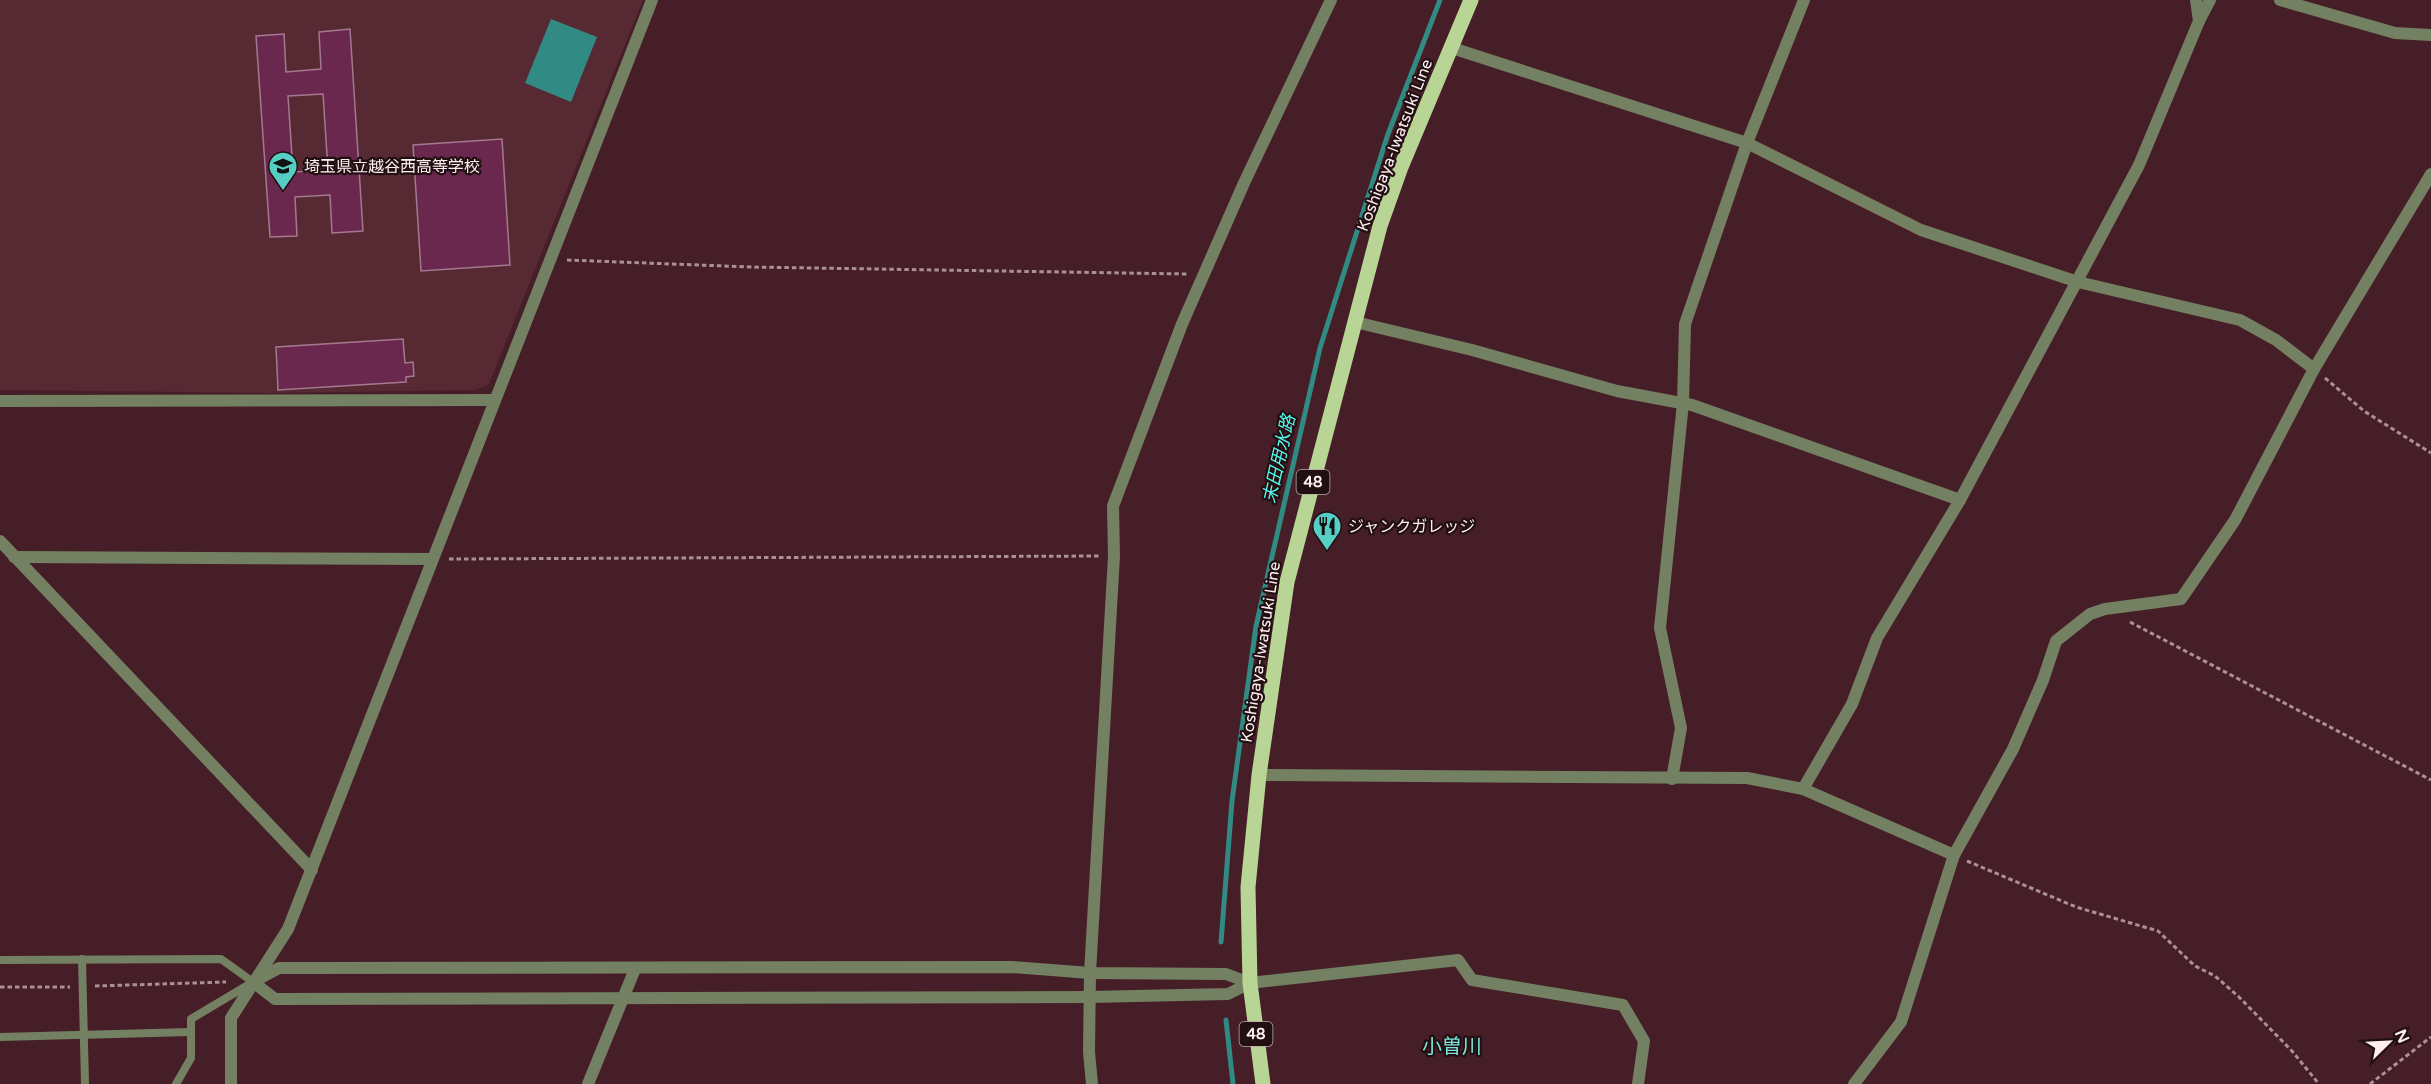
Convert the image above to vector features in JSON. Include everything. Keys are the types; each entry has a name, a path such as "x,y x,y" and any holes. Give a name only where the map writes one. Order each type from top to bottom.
{"main road":[{"name":"Koshigaya-Iwatsuki Line","path":"1263,1084 1250,983 1248,888 1259,775 1287,582 1380,226 1401,167 1471,0"}],"street":[{"path":"231,1084 231,1018 288,929 652,0"},
{"path":"1092,1084 1090,974 1114,556 1113,506 1182,324 1331,0"},
{"path":"1672,778 1680,728 1660,628 1683,404 1684,324 1747,143 1804,0"},
{"path":"2196,0 2199,21"},
{"path":"1803,789 1852,704 1877,638 1960,500 2139,165 2199,21 2210,0"},
{"path":"2280,0 2313,5 2396,33 2431,35"},
{"path":"1452,48 1747,143 1921,230 2078,282 2240,320 2276,340 2314,369"},
{"path":"1854,1084 1901,1022 1954,855 2013,749 2043,681 2056,641 2090,614 2105,609 2181,599 2235,520 2314,369 2431,174"},
{"path":"1355,322 1472,350 1617,392 1683,404 1960,500"},
{"path":"0,400 495,400"},
{"path":"0,542 312,870"},
{"path":"14,557 432,559"},
{"path":"1259,775 1747,778 1803,789 1954,855"},
{"path":"253,982 275,999 1090,997 1228,994 1250,983 1458,960 1472,980 1623,1005 1644,1041 1638,1084"},
{"path":"253,982 279,968 1012,968 1090,974 1226,974 1250,983"},
{"path":"588,1084 635,969"}],"lane":[{"path":"82,959 85,1084"},
{"path":"0,960 221,959 253,982 191,1019 191,1058 176,1084"},
{"path":"0,1037 191,1032"}],"path":[{"path":"550,259 742,267 1204,274"},
{"path":"2314,369 2364,411 2431,453"},
{"path":"432,559 1114,556"},
{"path":"2105,609 2431,780"},
{"path":"1954,855 2076,907 2158,931 2195,966 2215,976 2238,996 2292,1050 2319,1084"},
{"path":"0,987 253,982"},
{"path":"2370,1084 2431,1037"}],"shaded area":[{"name":"埼玉県立越谷西高等学校","path":"0,0 643,0 489,384 476,390 270,393 0,390"}],"water":[{"path":"551,19 597,37 571,102 525,83"}],"building":[{"path":"350,29 363,231 332,233 330,195 295,197 297,236 270,237 256,36 284,34 286,72 321,69 319,32","holes":["323,94 328,170 293,172 288,96"]},
{"path":"502,139 510,265 421,271 413,145"},
{"path":"403,339 405,363 413,362 414,376 406,377 406,382 278,390 276,347"}],"waterway":[{"name":"末田用水路","path":"1221,942 1232,801 1256,626 1320,348 1388,134 1440,0"},
{"name":"末田用水路","path":"1226,1020 1233,1084"}],"place":[{"name":"埼玉県立越谷西高等学校","path":"283,192"},
{"name":"ジャンクガレッジ","path":"1327,552"}],"district":[{"name":"小曽川","path":"1452,1046"}]}
